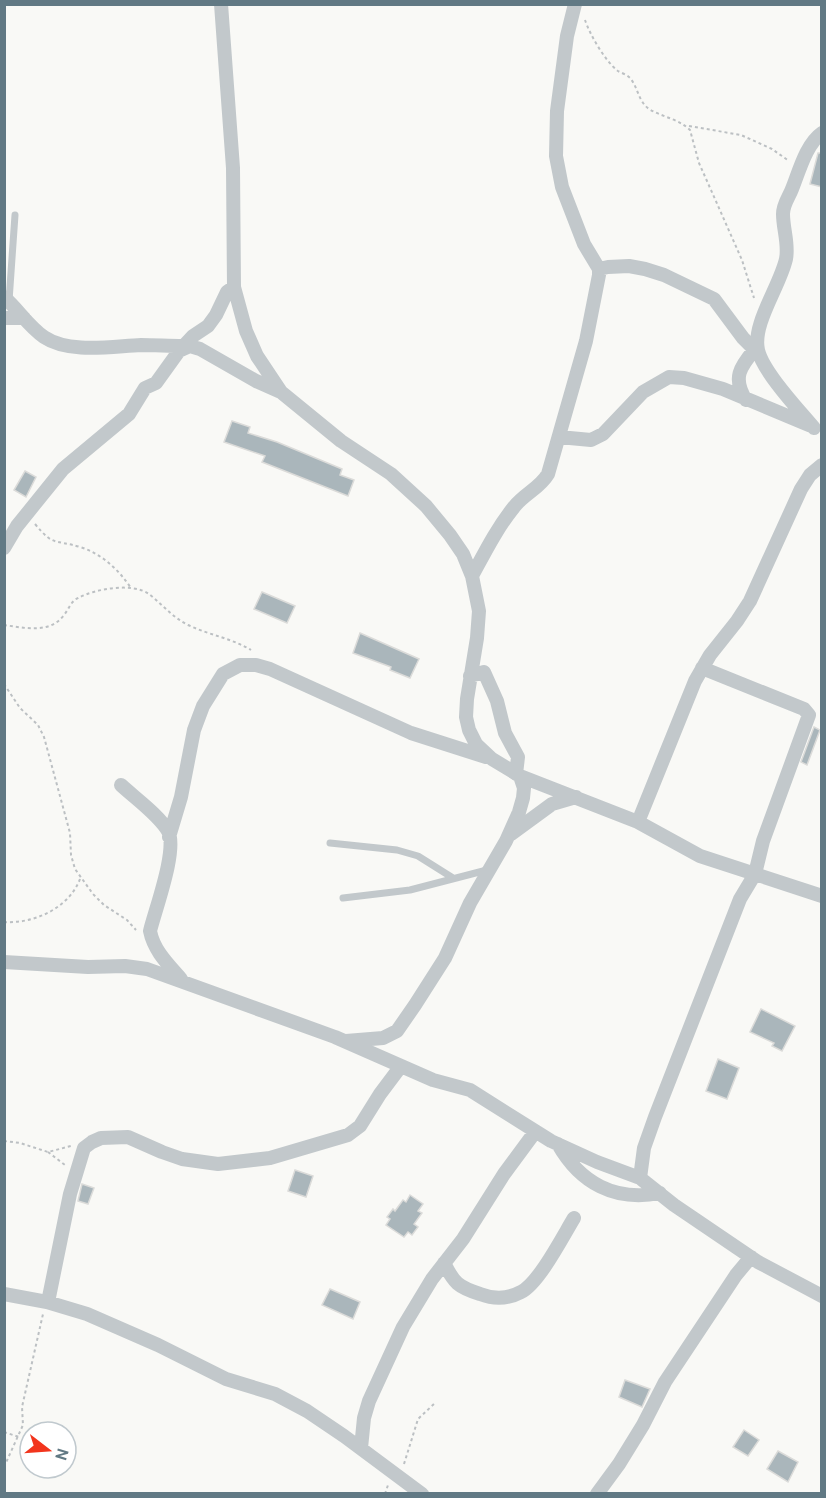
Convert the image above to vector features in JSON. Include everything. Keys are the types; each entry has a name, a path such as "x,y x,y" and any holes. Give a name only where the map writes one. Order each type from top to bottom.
{"street":[{"path":"221,4 233,168 234,287 246,331 257,356 281,392"},
{"path":"472,576 493,538 516,505 545,478 586,341 599,269 585,244 562,187 556,156 557,111 567,36 579,9"},
{"path":"746,400 740,391 739,375 756,351 762,320 786,260 783,209 799,168 816,137 822,133"},
{"path":"599,269 629,266 645,269 714,299 818,430"},
{"path":"4,548 17,526 63,469 129,414 145,388 156,383 181,348 208,326 216,315 226,292 234,287"},
{"path":"7,299 46,338 72,346 101,348 153,345 181,348 190,346 200,349 256,381 281,392 341,441 391,474 426,506 463,554 472,576 479,611 477,638 466,699 466,717 476,744 492,759 518,775 638,822 700,856 822,896"},
{"path":"4,318 24,318"},
{"path":"559,437 591,440 603,434 643,392 669,377 700,382 723,389 818,430"},
{"path":"638,822 689,694 702,668 750,600 801,489 810,475 822,465"},
{"path":"169,837 181,797 194,730 203,706 224,674 240,664 270,669 411,733 492,759"},
{"path":"640,1178 644,1148 677,1054 740,899 755,874 763,841 804,732 808,712 702,668"},
{"path":"344,1041 383,1038 397,1031 445,958 470,903 507,838 523,798 524,788 518,775 518,757 502,726 497,700 489,680 483,672 470,676"},
{"path":"121,785 168,832 171,843 169,860 150,931 152,942 160,955 183,981"},
{"path":"507,838 529,819 552,804 576,797"},
{"path":"4,962 88,967 125,966 147,969 344,1041 432,1080 470,1090 535,1132 558,1144 640,1178 750,1257 822,1296"},
{"path":"47,1302 70,1194 84,1148 101,1138 128,1137 182,1159 218,1164 270,1158 348,1135 360,1126 400,1066"},
{"path":"361,1448 364,1418 369,1401 391,1350 420,1299 535,1132"},
{"path":"558,1144 577,1171 593,1183 628,1196 660,1193"},
{"path":"444,1263 452,1280 465,1289 497,1298 521,1292 529,1286 543,1268 574,1218"},
{"path":"597,1494 643,1425 665,1382 750,1257"},
{"path":"4,1294 47,1302 87,1314 226,1379 275,1394 307,1411 399,1475 422,1494"}],"lane":[{"path":"7,299 15,215"},
{"path":"330,843 397,850 418,856 453,878"},
{"path":"343,898 410,890 489,870"}],"path":[{"path":"579,9 591,35 618,71 629,78 644,105 686,126 741,135 772,149 799,168"},
{"path":"686,126 690,130 699,163 742,260 762,320"},
{"path":"26,515 50,540 80,547 104,558 122,575 131,588"},
{"path":"4,625 40,628 52,626 62,619 70,605 78,598 94,592 131,588 147,592 170,614 185,623 203,632 231,640 257,654"},
{"path":"4,684 20,708 38,725 44,737 70,833 73,862 81,879 104,905 127,920 138,934"},
{"path":"4,922 22,922 54,909 72,896 81,879"},
{"path":"4,1141 20,1143 48,1152 76,1174"},
{"path":"48,1152 66,1146 88,1146"},
{"path":"23,1420 23,1401 47,1302"},
{"path":"399,1475 418,1419 435,1403"},
{"path":"4,1467 18,1439"}],"building":[{"path":"818,153 822,153 822,187 810,184"},
{"path":"232,421 250,427 248,433 277,442 342,469 340,475 354,480 348,496 262,462 265,456 224,442"},
{"path":"25,471 36,477 26,497 14,490"},
{"path":"262,592 295,606 287,623 254,609"},
{"path":"360,633 419,659 410,678 390,670 391,667 353,653"},
{"path":"814,727 820,730 807,765 801,762"},
{"path":"761,1009 795,1026 782,1051 772,1046 774,1043 750,1032"},
{"path":"718,1059 739,1068 727,1099 706,1091"},
{"path":"295,1170 313,1176 306,1197 288,1191"},
{"path":"82,1184 94,1188 88,1204 78,1201"},
{"path":"410,1195 423,1204 418,1211 422,1213 414,1224 418,1227 412,1235 408,1232 404,1237 386,1225 390,1219 387,1217 403,1200 406,1202"},
{"path":"330,1289 360,1302 353,1319 322,1305"},
{"path":"625,1380 650,1389 642,1407 619,1397"},
{"path":"744,1430 759,1440 748,1456 733,1447"},
{"path":"778,1451 798,1462 788,1482 767,1469"}]}
